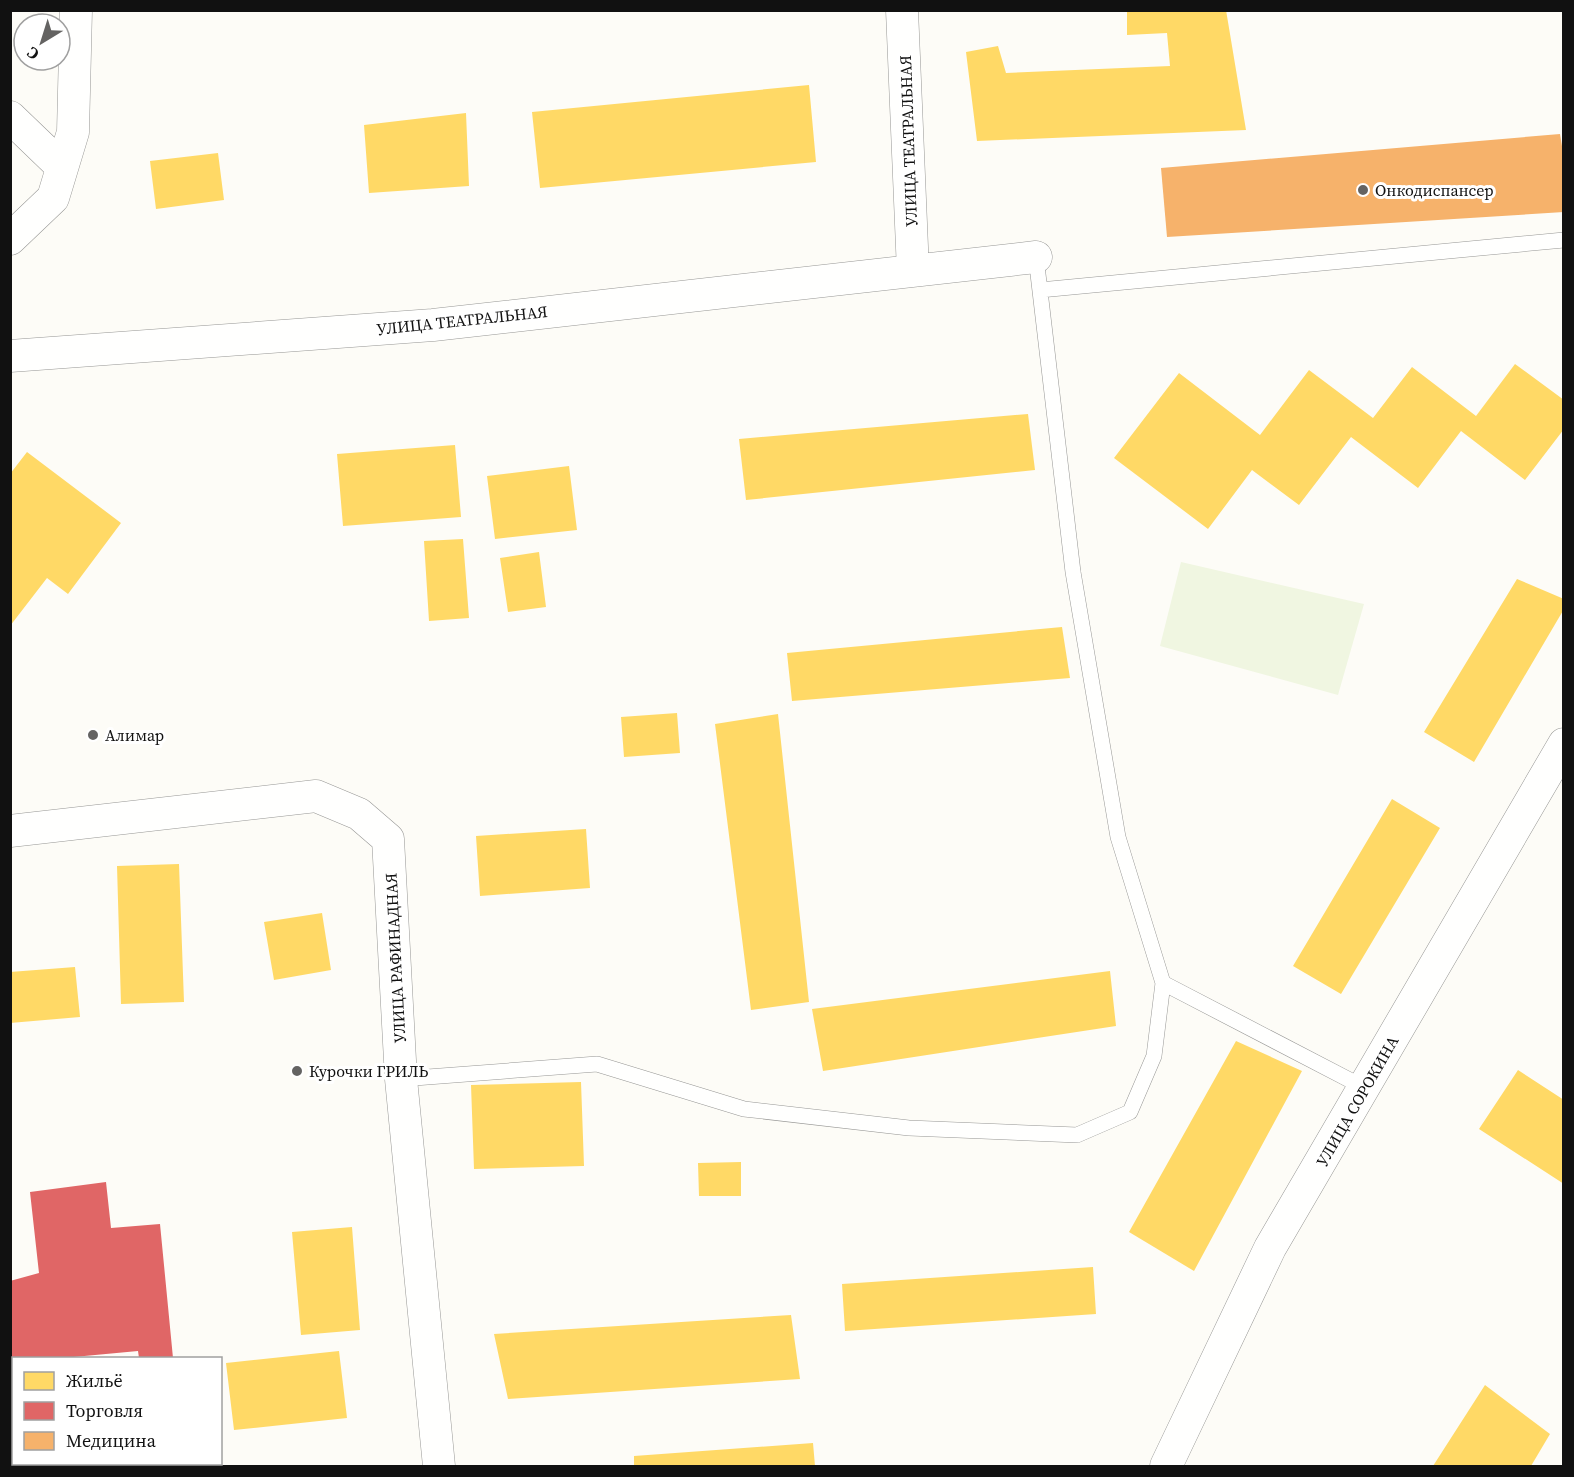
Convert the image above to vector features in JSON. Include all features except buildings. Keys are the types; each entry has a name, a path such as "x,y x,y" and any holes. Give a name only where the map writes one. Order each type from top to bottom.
{"street":[{"path":"10,239 53,198 73,132 76,10"},
{"name":"УЛИЦА ТЕАТРАЛЬНАЯ","path":"903,10 913,271"},
{"path":"10,117 62,167"},
{"name":"УЛИЦА ТЕАТРАЛЬНАЯ","path":"10,356 433,325 1036,258"},
{"name":"УЛИЦА СОРОКИНА","path":"1166,1467 1270,1248 1563,744"},
{"name":"УЛИЦА РАФИНАДНАЯ","path":"10,831 316,796 359,814 388,840 401,1079 439,1467"}],"lane":[{"path":"1040,290 1563,240"},
{"path":"401,1079 597,1064 744,1109 909,1128 1077,1135 1130,1112 1154,1056 1162,983 1118,837 1073,572 1036,258"},
{"path":"1162,983 1365,1088"}],"green space":[{"path":"1181,562 1364,604 1338,695 1160,646"}],"place":[{"name":"Онкодиспансер","path":"1363,190"},
{"name":"Алимар","path":"93,735"},
{"name":"Курочки ГРИЛЬ","path":"297,1071"}]}
